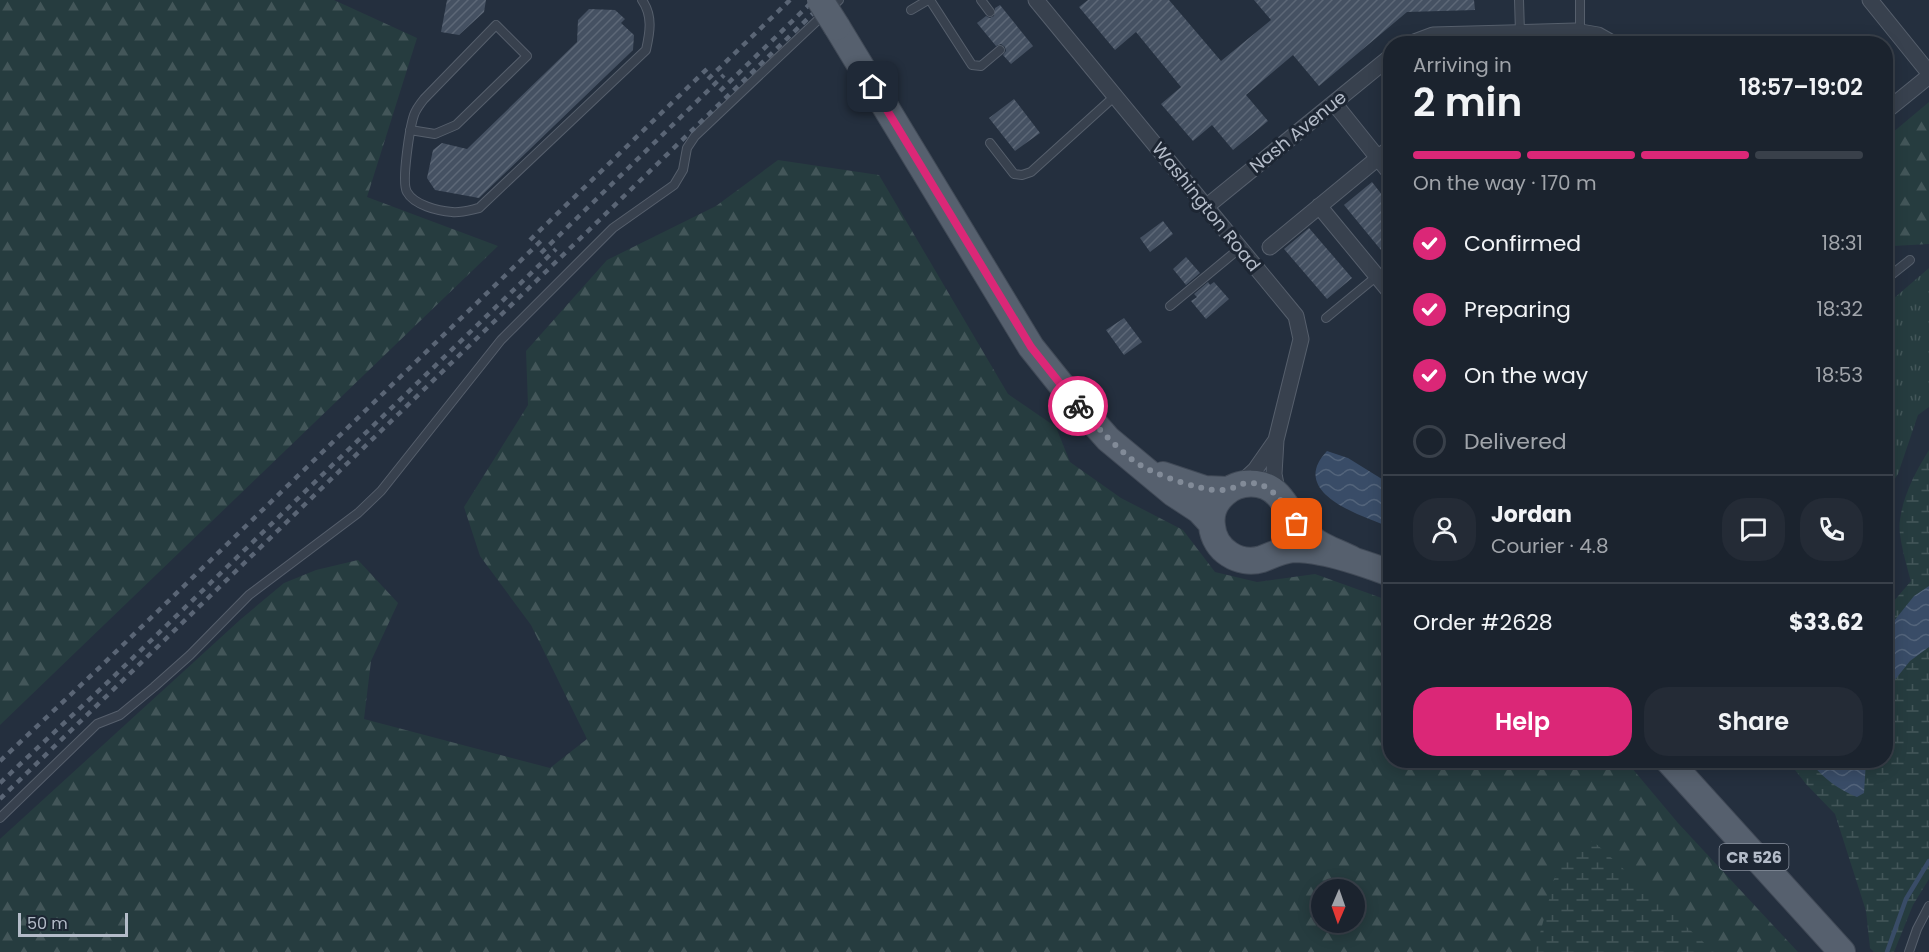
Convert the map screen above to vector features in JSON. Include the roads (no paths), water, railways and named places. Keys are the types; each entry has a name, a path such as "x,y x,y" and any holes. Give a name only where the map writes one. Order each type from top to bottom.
{"main road":[{"path":"820,0 1031,347 1108,439 1173,493 1199,510 1211,523"},
{"path":"1136,462 1205,489 1261,485 1282,501 1297,524 1312,539 1353,560"},
{"path":"1234,487 1219,498 1211,523 1218,544 1226,553 1237,559 1250,561 1262,559 1282,544 1287,532 1288,519 1282,501"},
{"path":"1273,553 1293,549 1320,552 1383,571"},
{"name":"CR 526","path":"1675,768 1842,952"}],"street":[{"name":"Washington Road","path":"1036,0 1296,316 1301,339 1276,440 1274,474 1282,501"},
{"path":"1870,0 1929,74 1893,105"},
{"path":"1430,36 1520,32 1580,32 1600,36"},
{"name":"Nash Avenue","path":"1206,207 1383,63"},
{"path":"1334,103 1383,152"},
{"path":"1270,247 1383,154"},
{"path":"1319,206 1383,283"},
{"name":"Washington Road","path":"1234,487 1256,470 1276,440"}],"lane":[{"path":"410,130 435,134 456,125 527,56 496,26 414,112 410,130 406,191 414,201 452,212 479,208 646,50 650,32 650,17 642,0"},
{"path":"0,818 97,724 120,715 190,654 249,595 358,513 381,491 501,340 613,228 674,185 683,170 690,142 839,0"},
{"path":"911,10 929,0 974,66 982,65 1000,50"},
{"path":"981,0 990,12"},
{"path":"1519,0 1520,32"},
{"path":"1580,0 1580,32"},
{"path":"990,143 1014,174 1022,175 1031,172 1115,96"},
{"path":"1170,306 1239,248"},
{"path":"1893,273 1910,260"},
{"path":"1326,318 1377,276"},
{"path":"1909,952 1917,929 1929,906"}],"water":[{"path":"1327,451 1348,458 1383,480 1383,524 1333,501 1322,491 1316,479 1317,466"},
{"path":"1929,586 1929,647 1910,661 1893,682 1893,622 1914,596"},
{"path":"1815,768 1866,768 1864,793 1857,797 1825,778"}],"waterway":[{"path":"1887,952 1906,899 1929,861"}],"railway":[{"path":"708,79 790,0"},
{"path":"720,91 814,0"},
{"path":"0,799 827,0"},
{"path":"530,240 711,65"},
{"path":"541,253 724,75"},
{"path":"0,761 544,238"},
{"path":"0,783 109,681 556,249"}]}
